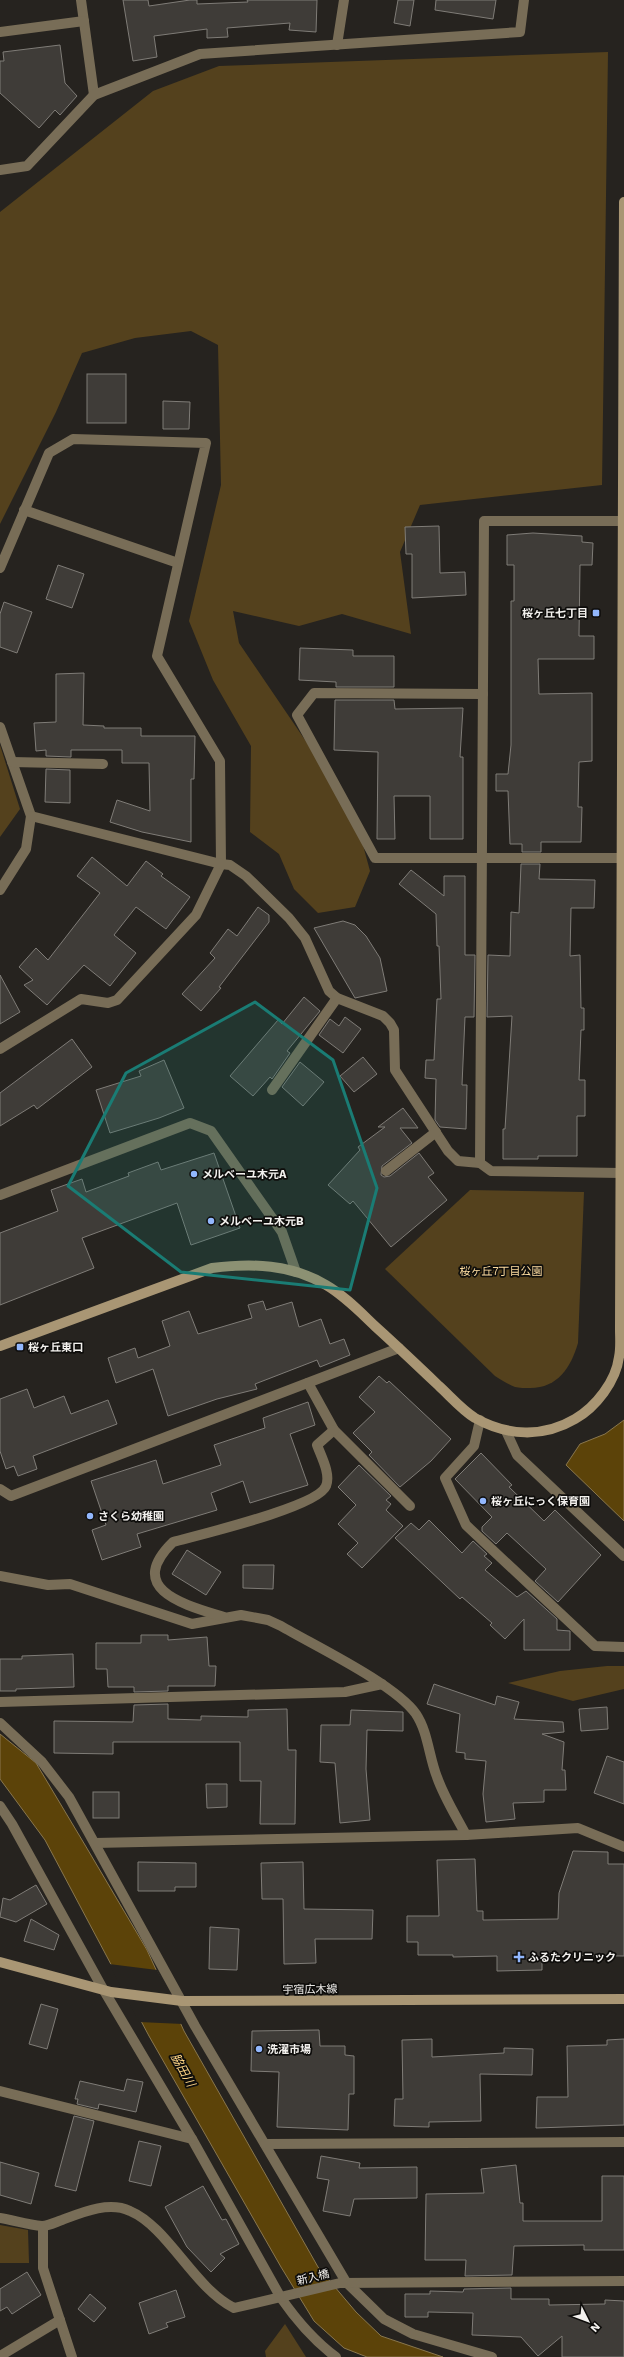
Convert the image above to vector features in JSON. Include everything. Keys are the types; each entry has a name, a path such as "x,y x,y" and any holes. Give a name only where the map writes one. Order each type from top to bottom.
{"street":[{"path":"81,0 94,95"},
{"path":"337,45 344,0"},
{"path":"0,170 27,166 94,95 200,54 520,32 524,0"},
{"path":"0,32 84,21"},
{"path":"0,1346 212,1268 236,1265 267,1265 296,1272 327,1285 355,1307 460,1406 480,1420 506,1430 526,1433 545,1431 566,1424 584,1414 598,1400 610,1381 619,1358 622,1272 624,202"},
{"path":"0,568 49,453 73,439 206,443 156,656 220,761 220,864 196,915 117,1000 108,1002 81,999 0,1049"},
{"path":"24,510 178,563"},
{"path":"480,1163 484,521 623,521"},
{"path":"483,694 314,693 297,715 375,858 623,858"},
{"path":"0,728 31,816 26,849 0,890"},
{"path":"12,762 103,764"},
{"path":"31,816 220,864 230,865 246,876 289,918 305,938 329,991 337,998 383,1016 390,1023 394,1030 395,1070 436,1132 458,1161 480,1163 491,1171 621,1173"},
{"path":"272,1090 337,998"},
{"path":"0,1195 190,1124 211,1131 282,1232 296,1272"},
{"path":"386,1170 436,1132"},
{"path":"0,1490 11,1496 399,1348"},
{"path":"308,1383 334,1430 410,1506"},
{"path":"480,1420 474,1446 445,1478 466,1525 595,1646 624,1647"},
{"path":"224,1617 178,1602 158,1586 154,1574 156,1563 162,1553 173,1542 289,1509 317,1495 326,1488 328,1478 317,1445 334,1430"},
{"path":"506,1430 517,1455 624,1556"},
{"path":"0,1576 48,1585 70,1584 192,1624 241,1615 268,1620 382,1684 407,1702 417,1715 424,1733 437,1778 466,1835"},
{"path":"0,1702 345,1692 382,1684"},
{"path":"0,1723 42,1762 69,1797 178,2000 265,2144 343,2283 384,2319 413,2334 492,2357"},
{"path":"0,1806 12,1824 103,1990 192,2139 281,2298 298,2322 318,2343 336,2357"},
{"path":"95,1843 466,1835 578,1828 624,1847"},
{"name":"宇宿広木線","path":"0,1962 116,1993 178,2000 624,1999"},
{"path":"0,2091 192,2139"},
{"path":"265,2144 624,2142"},
{"name":"新入橋","path":"43,2226 90,2210 110,2208 129,2210 147,2220 189,2269 227,2304 234,2308 343,2283 624,2281"},
{"path":"0,2218 43,2226 43,2268 72,2357"},
{"path":"0,2356 60,2320"}],"highlighted area":[{"path":"255,1002 333,1060 377,1188 350,1290 181,1272 68,1186 126,1073"}],"green space":[{"path":"608,52 602,485 420,505 400,552 411,634 342,614 299,626 233,611 239,643 354,812 370,871 355,907 318,913 294,889 279,854 250,832 251,746 213,680 189,621 221,485 218,345 191,331 135,338 82,353 56,412 0,524 0,212 153,91 219,66"},
{"path":"0,745 20,809 0,837"},
{"name":"桜ヶ丘7丁目公園","path":"470,1190 584,1192 578,1343 567,1368 556,1380 548,1384 530,1388 515,1387 495,1376 385,1269"},
{"path":"607,1666 624,1666 624,1689 573,1701 508,1683 560,1671"},
{"path":"0,2225 28,2230 29,2263 0,2263"},
{"path":"285,2324 306,2357 266,2357 265,2351"}],"water":[{"path":"624,1420 624,1521 566,1465 580,1444 605,1434"},
{"name":"脇田川","path":"0,1734 36,1763 85,1845 147,1950 184,2031 318,2267 356,2312 381,2336 443,2357 367,2357 344,2348 314,2321 281,2267 149,2036 45,1840 0,1779"}],"pier":[{"path":"109,1964 157,1970 183,2024 139,2022"}],"building":[{"path":"123,0 148,0 149,6 190,0 197,0 197,4 248,2 247,0 317,0 316,32 289,30 290,23 227,28 228,37 207,38 207,29 154,36 157,57 133,61"},
{"path":"398,0 414,0 410,26 394,23"},
{"path":"436,0 496,0 493,19 435,10"},
{"path":"60,45 65,83 77,96 60,115 55,110 39,128 0,93 0,61 4,61 3,52"},
{"path":"87,374 126,374 126,423 87,423"},
{"path":"163,401 190,402 189,429 163,429"},
{"path":"439,526 440,573 465,572 466,595 412,598 412,554 406,554 405,527"},
{"path":"533,533 582,536 582,542 593,543 592,565 580,565 579,636 594,636 594,659 538,659 539,694 592,693 592,761 579,762 578,807 582,807 581,842 541,842 541,852 522,852 522,844 510,844 508,791 496,791 496,774 508,774 511,745 511,601 514,601 514,565 507,565 507,535"},
{"path":"58,565 84,574 72,608 46,599"},
{"path":"4,602 32,612 17,653 0,647 0,614"},
{"path":"300,648 353,650 353,656 394,656 394,687 336,687 336,682 299,680"},
{"path":"84,673 83,725 104,726 104,728 141,728 141,736 195,736 194,779 191,779 191,842 142,832 110,822 117,800 150,811 149,763 122,763 122,750 71,750 71,757 46,756 46,750 36,751 34,723 56,722 56,674"},
{"path":"335,700 394,700 395,709 463,708 460,757 463,757 463,839 430,839 430,796 394,796 395,839 377,839 378,752 334,750"},
{"path":"46,769 70,770 70,803 45,802"},
{"path":"92,857 127,886 146,861 163,874 161,876 190,897 166,929 136,907 114,935 136,953 110,986 84,965 47,1005 24,985 33,980 19,967 36,948 48,960 100,893 77,876"},
{"path":"521,864 540,864 539,879 595,880 594,908 571,908 570,956 580,955 581,1008 584,1008 584,1030 581,1030 579,1080 585,1080 585,1116 577,1116 577,1156 538,1156 538,1159 503,1159 503,1129 505,1129 512,1016 487,1017 488,955 510,956 511,912 519,913"},
{"path":"411,870 444,896 444,876 465,876 465,955 475,955 474,1017 465,1017 462,1085 467,1085 466,1129 440,1127 435,1120 436,1079 425,1078 426,1060 434,1060 437,999 441,999 439,946 437,946 436,914 399,884"},
{"path":"258,907 269,915 269,922 219,987 221,988 201,1011 182,994 215,958 210,953 228,929 237,936"},
{"path":"343,921 355,925 366,936 380,958 387,991 355,998 314,928"},
{"path":"0,975 20,1012 0,1024"},
{"path":"304,997 320,1011 287,1051 290,1053 272,1079 270,1077 253,1096 230,1076 278,1020 282,1024"},
{"path":"345,1017 361,1029 343,1053 319,1035 330,1019 339,1026"},
{"path":"72,1039 92,1067 37,1109 34,1105 0,1126 0,1093"},
{"path":"363,1057 377,1074 354,1092 340,1076"},
{"path":"164,1060 184,1108 159,1118 110,1133 96,1090 141,1076 139,1071"},
{"path":"300,1062 324,1082 303,1106 282,1087"},
{"path":"403,1108 418,1128 400,1128 412,1143 382,1166 381,1175 384,1177 390,1176 419,1153 434,1173 428,1177 447,1200 391,1247 353,1201 350,1204 328,1185 360,1150 358,1147 385,1127 378,1127"},
{"path":"214,1153 240,1228 191,1245 177,1203 82,1238 94,1268 0,1305 0,1233 58,1211 51,1190 82,1179 86,1192 129,1176 128,1173 158,1162 161,1170"},
{"path":"263,1301 266,1310 292,1302 299,1327 321,1319 330,1344 344,1339 350,1355 320,1367 317,1360 255,1384 257,1389 217,1399 168,1416 153,1369 116,1383 108,1358 135,1348 138,1358 170,1346 162,1321 189,1311 198,1334 252,1318 248,1305"},
{"path":"379,1376 387,1383 389,1381 451,1439 431,1461 400,1487 369,1455 372,1452 353,1433 375,1412 359,1397"},
{"path":"27,1389 34,1408 64,1396 71,1414 108,1400 117,1424 33,1456 37,1469 18,1476 14,1466 6,1469 0,1451 0,1399"},
{"path":"308,1402 315,1425 290,1434 308,1485 250,1503 243,1481 211,1493 217,1510 137,1534 141,1547 102,1560 92,1530 106,1525 91,1481 156,1460 163,1484 221,1465 214,1445 265,1428 263,1418"},
{"path":"481,1453 512,1485 509,1487 544,1521 555,1510 601,1555 558,1602 535,1581 546,1569 507,1533 496,1544 482,1531 482,1527 492,1517 455,1479"},
{"path":"359,1465 391,1496 386,1500 391,1504 386,1510 403,1526 362,1568 347,1554 358,1543 338,1524 356,1505 338,1487"},
{"path":"429,1520 462,1553 473,1541 487,1554 484,1556 492,1563 485,1570 517,1597 526,1591 557,1619 557,1630 570,1631 570,1650 524,1650 524,1619 505,1639 490,1625 492,1623 462,1597 460,1599 395,1538 411,1523 419,1530"},
{"path":"187,1550 221,1572 206,1595 172,1574"},
{"path":"243,1565 274,1565 273,1589 243,1588"},
{"path":"141,1635 168,1635 168,1640 207,1637 209,1666 216,1666 215,1686 168,1686 168,1691 134,1692 134,1687 108,1687 107,1669 96,1669 96,1643 141,1643"},
{"path":"73,1654 74,1687 0,1691 0,1659 22,1659 22,1656"},
{"path":"434,1684 495,1705 497,1696 519,1702 514,1719 563,1722 564,1732 542,1734 564,1742 562,1770 565,1770 566,1790 544,1790 544,1802 513,1803 515,1819 486,1822 483,1794 486,1761 465,1759 465,1753 456,1752 460,1714 427,1704"},
{"path":"168,1704 168,1719 201,1720 201,1716 248,1717 248,1710 287,1709 288,1750 296,1750 295,1824 260,1824 261,1781 240,1781 240,1742 113,1742 113,1754 54,1753 54,1721 133,1722 134,1705"},
{"path":"607,1707 608,1729 581,1731 579,1709"},
{"path":"351,1710 403,1712 403,1731 367,1730 366,1769 370,1820 340,1823 335,1763 320,1762 321,1725 350,1725"},
{"path":"607,1756 624,1762 624,1804 594,1793"},
{"path":"206,1784 227,1784 227,1807 207,1808"},
{"path":"93,1792 119,1792 119,1818 93,1818"},
{"path":"573,1851 608,1852 608,1864 624,1864 624,1956 542,1955 542,1970 497,1971 497,1956 453,1957 453,1955 418,1955 418,1942 407,1942 407,1916 439,1916 437,1860 475,1859 477,1911 483,1911 483,1920 558,1919 559,1893"},
{"path":"138,1862 196,1863 196,1887 175,1887 175,1891 138,1891"},
{"path":"303,1862 304,1909 373,1910 372,1939 315,1939 316,1963 284,1964 283,1899 262,1899 261,1863"},
{"path":"36,1885 47,1904 16,1922 0,1917 3,1898 10,1900"},
{"path":"31,1919 59,1935 54,1950 24,1941"},
{"path":"210,1927 239,1929 237,1970 209,1969"},
{"path":"41,2004 58,2009 47,2049 29,2044"},
{"path":"319,2030 320,2046 345,2046 345,2055 354,2056 354,2094 349,2094 348,2130 277,2127 279,2072 251,2071 252,2031"},
{"path":"432,2039 432,2057 504,2053 504,2048 533,2049 532,2075 480,2074 481,2121 429,2122 429,2127 394,2126 395,2099 403,2099 402,2040"},
{"path":"624,2039 624,2125 536,2128 537,2097 568,2097 567,2046 607,2045 607,2040"},
{"path":"127,2079 143,2082 136,2112 99,2104 98,2109 77,2104 78,2099 75,2099 80,2081 124,2091"},
{"path":"74,2116 94,2121 76,2191 55,2186"},
{"path":"139,2141 161,2146 151,2186 129,2181"},
{"path":"321,2156 360,2163 359,2168 417,2167 417,2198 354,2199 350,2216 323,2211 329,2180 317,2178"},
{"path":"0,2162 39,2173 31,2204 0,2195"},
{"path":"516,2165 520,2203 523,2203 523,2221 602,2221 602,2176 624,2176 624,2250 584,2250 584,2245 514,2246 512,2275 465,2276 466,2260 425,2260 426,2194 484,2193 481,2169"},
{"path":"203,2186 222,2220 226,2219 239,2244 220,2254 225,2258 211,2272 187,2247 165,2207"},
{"path":"27,2272 41,2295 12,2314 7,2307 0,2311 0,2289"},
{"path":"511,2288 511,2299 549,2299 549,2305 605,2304 605,2300 624,2301 624,2357 562,2357 562,2336 538,2356 521,2337 472,2335 473,2313 428,2312 428,2317 405,2317 405,2294 430,2294 430,2291 463,2292 464,2289"},
{"path":"176,2290 185,2317 166,2323 168,2327 149,2334 139,2303"},
{"path":"90,2294 106,2308 94,2322 78,2309"}],"place":[{"name":"桜ヶ丘七丁目","path":"596,613"},
{"name":"メルベーユ木元A","path":"194,1174"},
{"name":"メルベーユ木元B","path":"211,1221"},
{"name":"桜ヶ丘東口","path":"20,1347"},
{"name":"桜ヶ丘にっく保育園","path":"483,1501"},
{"name":"さくら幼稚園","path":"90,1516"},
{"name":"ふるたクリニック","path":"519,1957"},
{"name":"洗濯市場","path":"259,2049"}]}
